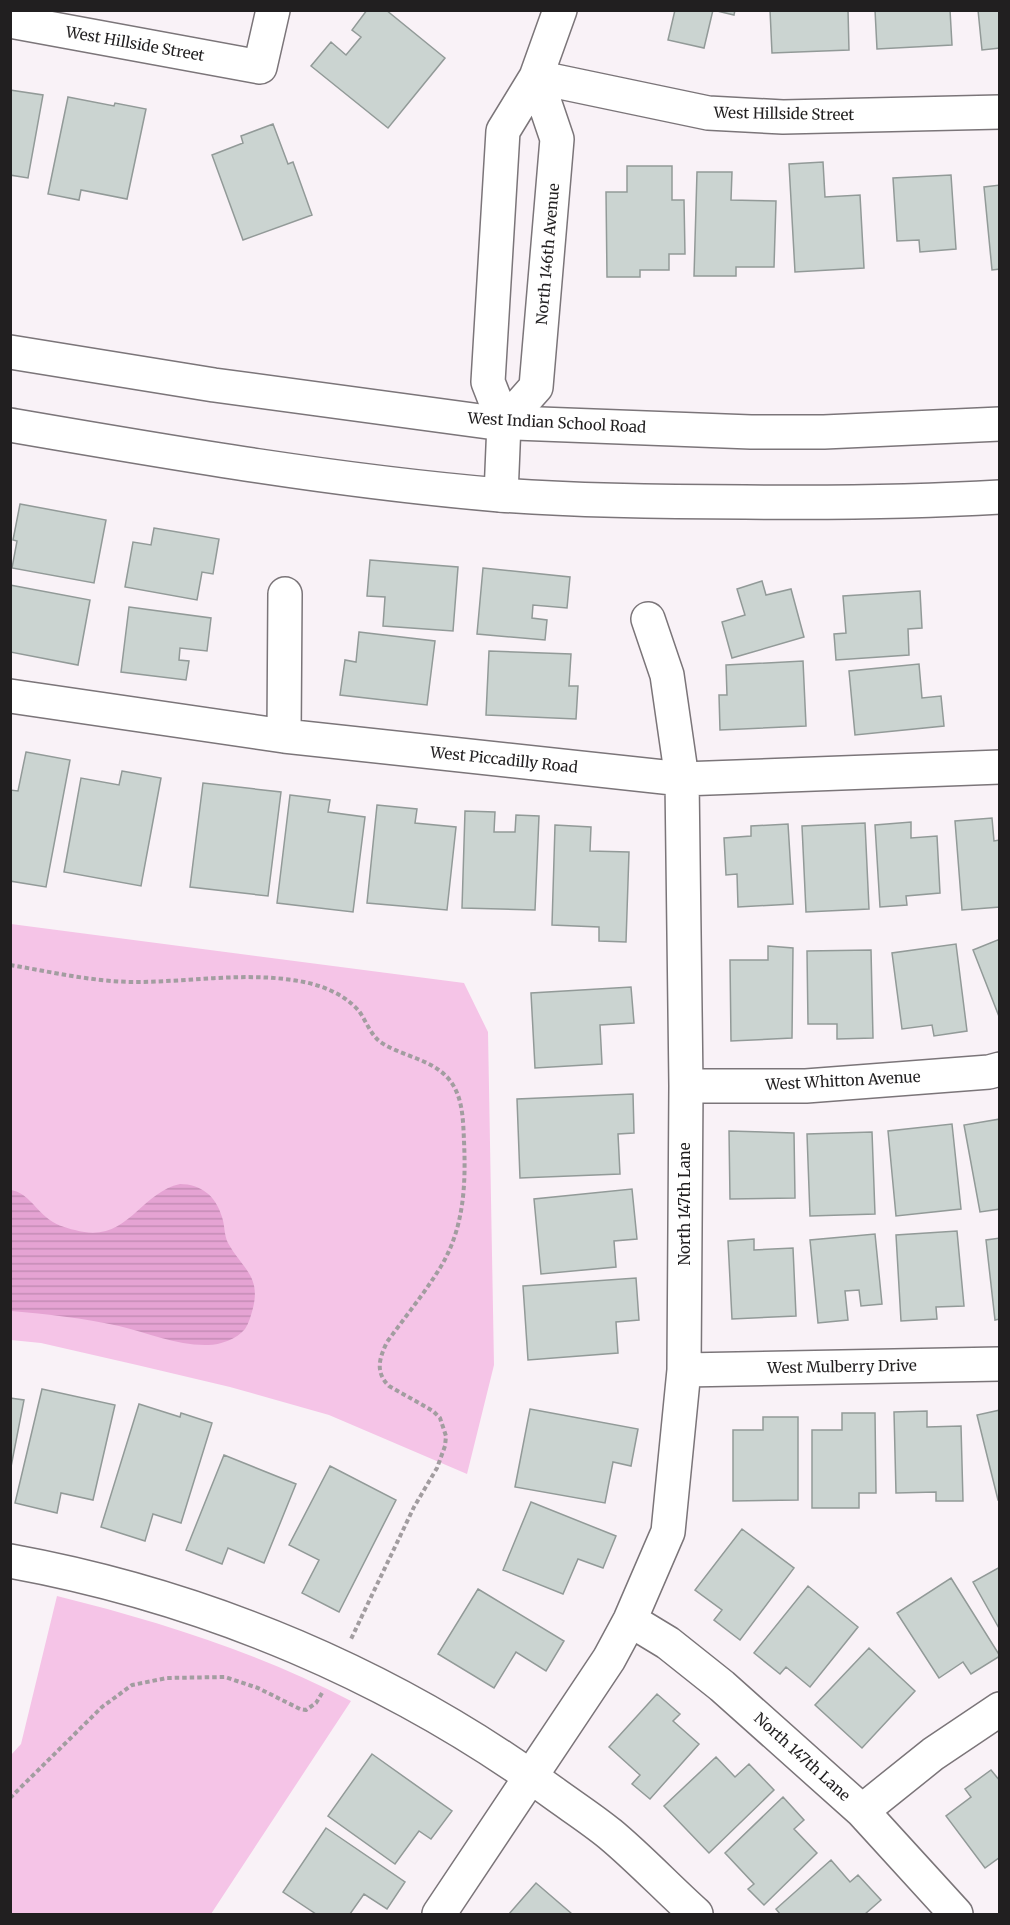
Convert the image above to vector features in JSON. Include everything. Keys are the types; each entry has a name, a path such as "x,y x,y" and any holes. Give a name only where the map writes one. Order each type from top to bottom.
{"street":[{"name":"West Hillside Street","path":"10,21 260,67 273,10"},
{"path":"501,495 504,423 488,382 503,130 536,77 560,10"},
{"name":"West Hillside Street","path":"536,77 708,113 783,117 999,112"},
{"name":"North 146th Avenue","path":"504,423 536,387 557,139 536,77"},
{"name":"West Indian School Road","path":"10,352 214,385 504,423 751,432 999,424"},
{"path":"10,425 222,462 339,478 501,495 614,501 849,504 999,497"},
{"path":"284,736 285,594"},
{"name":"North 147th Lane","path":"439,1914 609,1659 630,1620 668,1532 684,1370 686,1086 682,779 667,675 648,619"},
{"name":"West Piccadilly Road","path":"10,696 284,736 682,779 999,767"},
{"name":"West Whitton Avenue","path":"686,1086 806,1086 989,1072 999,1069"},
{"name":"West Mulberry Drive","path":"684,1370 999,1364"},
{"path":"10,1561 167,1598 241,1623 337,1664 488,1746 610,1834 696,1914"},
{"name":"North 147th Lane","path":"630,1620 669,1643 722,1686 862,1811 956,1914"},
{"path":"862,1811 933,1754 999,1709"}],"path":[{"path":"10,965 113,981 154,982 260,978 305,982 338,993 358,1011 377,1039 438,1069 456,1089 462,1109 465,1168 461,1214 451,1246 440,1268 387,1342 379,1368 384,1381 389,1386 433,1411 440,1418 446,1436 445,1446 437,1468 414,1507 316,1703 306,1710 300,1709 258,1688 225,1677 167,1678 132,1685 102,1707 10,1798"}],"shaded area":[{"path":"11,924 464,983 488,1032 494,1365 467,1474 329,1415 230,1387 137,1365 41,1343 11,1340"},
{"path":"180,1184 195,1186 212,1197 223,1220 228,1243 252,1280 255,1297 253,1308 242,1333 218,1344 197,1345 92,1321 11,1311 11,1190 26,1197 56,1224 93,1233 108,1230 120,1224 166,1189"},
{"path":"57,1596 133,1616 244,1653 351,1701 211,1914 11,1914 11,1755 21,1744"}],"building":[{"path":"367,10 386,10 445,58 388,128 311,66 331,42 346,55 361,37 352,30"},
{"path":"675,10 713,10 704,48 668,40"},
{"path":"713,10 735,10 734,15"},
{"path":"770,10 848,10 849,50 772,53"},
{"path":"875,10 950,10 952,45 877,49"},
{"path":"978,10 1000,10 1000,48 982,50"},
{"path":"10,90 43,95 28,178 10,175"},
{"path":"68,97 114,106 115,103 146,109 127,199 81,190 79,200 48,194"},
{"path":"273,124 288,164 293,162 312,215 243,240 212,155 243,143 241,136"},
{"path":"823,162 825,197 860,195 864,268 795,272 789,164"},
{"path":"627,166 672,166 672,200 684,200 685,254 669,254 669,270 640,270 640,277 607,277 606,192 627,192"},
{"path":"697,172 732,172 731,200 776,201 774,267 736,267 736,276 694,276"},
{"path":"951,175 956,249 920,252 919,240 897,241 893,178"},
{"path":"1000,185 1000,269 992,270 984,187"},
{"path":"20,504 106,520 94,583 12,568 17,541 13,540"},
{"path":"154,528 219,539 213,574 202,572 197,600 125,587 133,542 151,545"},
{"path":"370,560 458,567 453,631 383,626 385,597 367,596"},
{"path":"483,568 570,577 567,608 533,605 532,618 547,620 545,640 477,634"},
{"path":"762,581 766,595 791,589 804,637 732,658 722,622 745,615 737,589"},
{"path":"10,585 90,600 78,665 10,652"},
{"path":"920,591 922,628 908,629 909,655 836,660 834,634 846,633 843,596"},
{"path":"129,607 211,618 207,651 180,648 179,660 189,661 186,680 121,672"},
{"path":"359,632 435,641 427,705 340,695 345,660 356,662"},
{"path":"489,651 571,654 569,686 578,686 576,719 486,715"},
{"path":"803,661 806,726 720,730 719,695 727,695 726,665"},
{"path":"919,664 922,698 941,696 944,726 855,735 849,671"},
{"path":"26,752 70,760 46,887 10,881 10,790 18,791"},
{"path":"122,771 161,778 141,886 64,872 81,778 119,785"},
{"path":"203,783 281,792 268,896 190,887"},
{"path":"290,795 330,800 328,812 365,817 353,912 277,903"},
{"path":"377,805 417,809 415,823 456,827 447,910 367,903"},
{"path":"465,811 495,812 494,832 515,832 516,815 539,816 535,910 462,908"},
{"path":"992,818 994,841 1000,840 1000,907 962,910 955,821"},
{"path":"911,822 911,838 937,836 940,893 906,896 907,905 880,907 875,825"},
{"path":"865,823 869,909 806,912 802,826"},
{"path":"788,824 793,904 738,907 737,874 726,875 724,838 751,836 751,826"},
{"path":"555,825 591,827 590,851 629,852 626,942 599,941 599,927 552,925"},
{"path":"1000,939 1000,1019 973,950"},
{"path":"956,944 967,1031 934,1036 932,1025 902,1029 892,953"},
{"path":"768,946 793,948 792,1038 731,1041 730,960 768,960"},
{"path":"871,950 873,1038 837,1039 837,1024 808,1024 807,951"},
{"path":"631,987 634,1023 600,1025 602,1064 535,1068 531,993"},
{"path":"633,1094 634,1133 618,1134 620,1174 520,1178 517,1099"},
{"path":"1000,1119 1000,1209 980,1212 964,1125"},
{"path":"952,1124 961,1209 896,1216 888,1131"},
{"path":"729,1131 794,1133 795,1198 730,1199"},
{"path":"872,1132 875,1214 810,1216 807,1134"},
{"path":"632,1189 637,1239 614,1241 616,1267 541,1274 534,1199"},
{"path":"957,1231 964,1306 936,1307 937,1319 901,1321 896,1235"},
{"path":"875,1234 882,1304 861,1306 859,1290 845,1291 848,1320 818,1323 810,1240"},
{"path":"1000,1238 1000,1319 995,1320 986,1240"},
{"path":"754,1239 754,1250 793,1248 796,1316 732,1319 728,1241"},
{"path":"636,1278 639,1320 616,1322 618,1353 528,1360 523,1286"},
{"path":"42,1389 115,1405 93,1500 61,1493 57,1513 15,1503"},
{"path":"10,1398 24,1400 10,1472"},
{"path":"139,1404 180,1417 181,1413 212,1423 181,1523 153,1514 145,1541 101,1527"},
{"path":"530,1409 638,1429 631,1466 613,1462 605,1503 515,1487"},
{"path":"1000,1410 1000,1500 998,1500 977,1415"},
{"path":"927,1411 927,1427 961,1426 963,1501 936,1501 936,1492 896,1493 894,1412"},
{"path":"842,1413 875,1413 876,1493 859,1493 859,1508 812,1508 812,1430 842,1430"},
{"path":"763,1417 798,1417 798,1500 733,1501 733,1430 763,1430"},
{"path":"224,1455 296,1484 264,1563 228,1548 222,1564 186,1550"},
{"path":"330,1466 396,1500 339,1612 302,1593 319,1560 289,1545"},
{"path":"531,1502 616,1536 603,1568 578,1559 563,1594 503,1570"},
{"path":"742,1529 794,1568 740,1640 714,1620 722,1610 695,1590"},
{"path":"1000,1567 1000,1630 973,1582"},
{"path":"951,1578 1000,1656 971,1674 963,1662 939,1678 897,1613"},
{"path":"808,1586 858,1627 810,1687 786,1667 780,1674 754,1653"},
{"path":"478,1589 564,1641 546,1671 516,1652 494,1688 438,1654"},
{"path":"869,1648 915,1691 862,1748 815,1705"},
{"path":"657,1694 680,1714 673,1721 699,1744 650,1799 632,1784 640,1775 609,1747"},
{"path":"372,1754 452,1811 431,1839 419,1831 395,1864 328,1816"},
{"path":"716,1757 735,1777 749,1764 774,1790 709,1853 664,1806"},
{"path":"991,1770 1000,1781 1000,1857 985,1868 946,1816 971,1797 965,1789"},
{"path":"783,1797 804,1820 794,1829 817,1853 764,1905 748,1889 754,1884 725,1853"},
{"path":"326,1828 405,1882 387,1909 364,1894 350,1914 316,1914 283,1892"},
{"path":"831,1860 850,1882 858,1875 881,1900 865,1914 780,1914 776,1909"},
{"path":"536,1883 572,1914 509,1914"}]}
